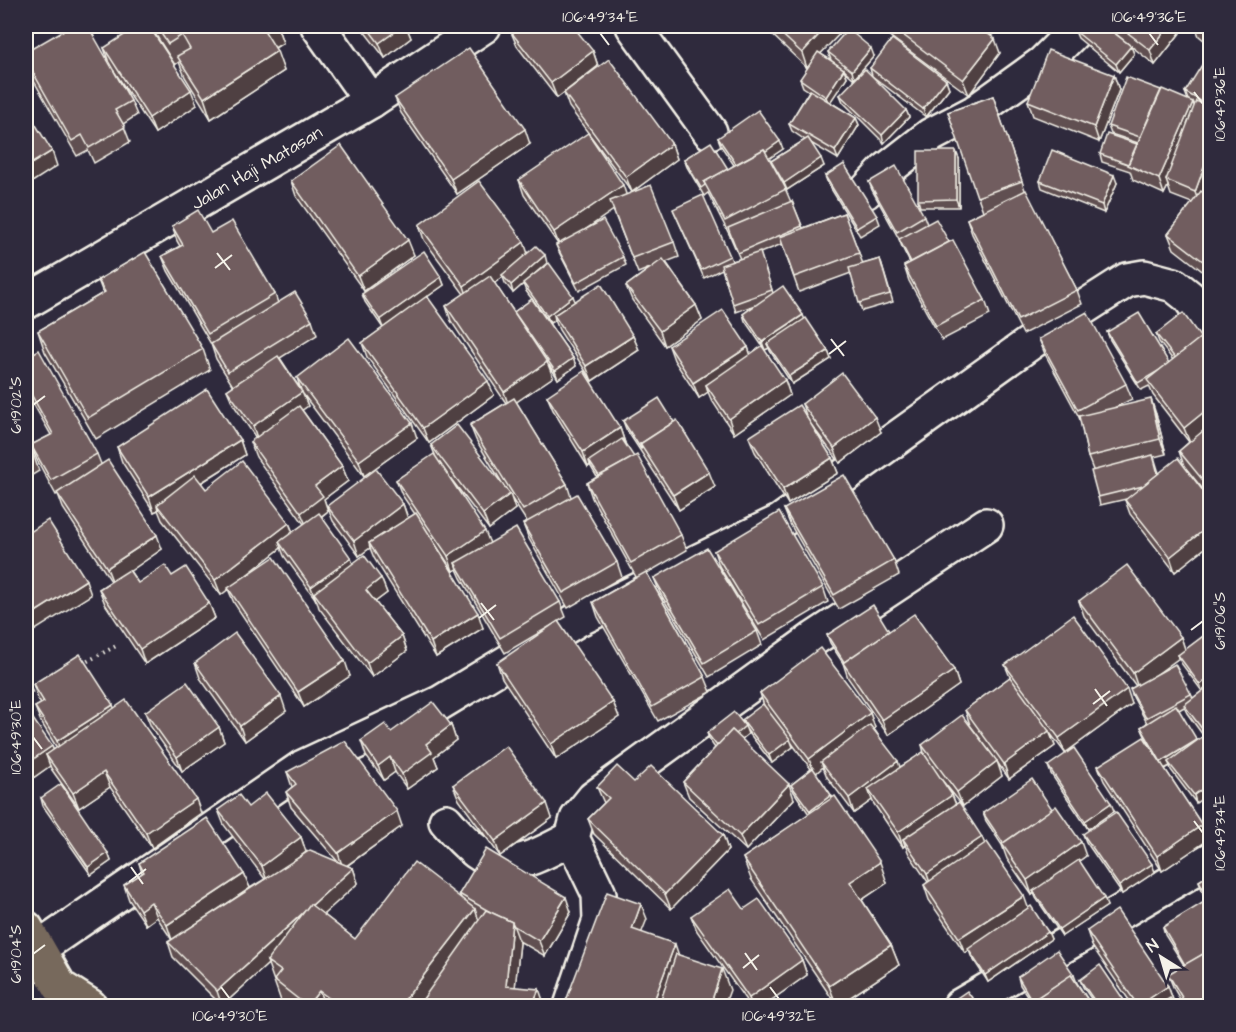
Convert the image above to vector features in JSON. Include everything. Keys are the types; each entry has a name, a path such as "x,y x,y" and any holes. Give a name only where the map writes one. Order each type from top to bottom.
{"main road":[{"path":"32,939 60,987 90,1006"}],"street":[{"path":"318,26 371,100"},
{"name":"Jalan Haji Matasan","path":"26,302 371,100 484,26"},
{"path":"633,26 710,132"},
{"path":"865,192 885,171 931,135 975,112 1043,63 1080,26"},
{"path":"32,939 303,767 440,703 577,620 782,521 1044,333 1127,280 1144,277 1174,285 1189,297 1210,326"},
{"path":"570,1006 600,920 600,894 572,838 577,819 594,798 815,638 986,525"},
{"path":"446,821 466,845 488,861 508,864 535,857 572,838"},
{"path":"960,1006 1210,860"},
{"path":"31,1006 60,987"}],"path":[{"path":"77,667 118,645"},
{"path":"26,694 46,684"}],"building":[{"path":"71,26 88,26 131,101 115,110 125,127 89,148 82,135 72,141 26,60 26,52"},
{"path":"138,26 149,26 191,90 149,118 104,48"},
{"path":"156,26 270,26 264,30 277,51 204,98 177,56 190,49 182,35 168,44"},
{"path":"366,26 403,26 379,43"},
{"path":"519,26 573,26 593,51 551,83 511,32"},
{"path":"773,26 827,26 802,53"},
{"path":"891,26 977,26 995,39 963,80"},
{"path":"978,26 991,26 986,32"},
{"path":"1079,26 1105,26 1131,46 1116,64 1075,31"},
{"path":"1119,26 1169,26 1150,50"},
{"path":"1199,26 1210,26 1210,35"},
{"path":"848,29 871,48 852,71 828,52"},
{"path":"892,39 946,80 923,109 870,68"},
{"path":"469,48 525,129 451,179 395,98"},
{"path":"1048,50 1114,75 1094,127 1028,101"},
{"path":"818,52 844,69 826,97 800,79"},
{"path":"1210,52 1210,93 1204,103 1185,92"},
{"path":"609,59 672,144 626,177 564,93"},
{"path":"865,69 906,110 882,135 840,95"},
{"path":"1126,77 1161,90 1140,137 1108,126"},
{"path":"1162,89 1193,102 1159,179 1128,165"},
{"path":"810,90 856,118 835,151 789,124"},
{"path":"993,96 1022,181 977,197 948,112"},
{"path":"1196,101 1210,107 1210,151 1195,192 1166,180"},
{"path":"26,109 52,151 26,167"},
{"path":"758,110 780,141 766,151 764,149 736,164 718,138"},
{"path":"588,133 623,185 554,232 519,180"},
{"path":"1107,134 1137,144 1128,164 1100,154"},
{"path":"808,138 821,158 784,183 771,161"},
{"path":"711,142 728,169 704,182 705,185 701,188 684,159"},
{"path":"341,145 408,240 358,276 291,181"},
{"path":"764,149 786,189 725,221 704,182"},
{"path":"1052,150 1114,175 1102,205 1040,181"},
{"path":"918,151 956,151 956,199 918,200"},
{"path":"844,164 877,216 857,228 825,176"},
{"path":"896,166 924,216 897,232 869,182"},
{"path":"479,181 524,242 464,286 419,225"},
{"path":"651,185 674,242 632,258 610,201"},
{"path":"1026,190 1077,290 1018,320 967,219"},
{"path":"1201,191 1210,198 1210,262 1208,265 1168,234"},
{"path":"703,195 730,256 701,270 673,209"},
{"path":"792,201 802,226 738,253 728,228"},
{"path":"198,210 211,233 232,221 275,294 208,334 162,256 183,245 172,226"},
{"path":"844,213 859,253 794,277 780,237"},
{"path":"936,219 949,242 911,262 899,239"},
{"path":"603,220 623,257 576,283 556,245"},
{"path":"953,240 985,300 936,326 904,266"},
{"path":"536,246 545,255 511,285 502,275"},
{"path":"424,251 441,277 380,320 362,294"},
{"path":"145,252 203,349 88,418 38,331 105,292 98,280"},
{"path":"760,252 772,290 733,304 721,265"},
{"path":"663,259 696,305 660,331 626,286"},
{"path":"880,259 890,294 859,303 849,268"},
{"path":"549,263 573,296 547,316 523,283"},
{"path":"490,276 547,362 504,392 446,306"},
{"path":"601,284 633,336 586,366 554,315"},
{"path":"783,286 803,315 762,342 743,314"},
{"path":"295,292 312,320 228,372 211,344"},
{"path":"427,296 488,381 423,428 362,343"},
{"path":"532,299 573,358 555,371 514,312"},
{"path":"723,310 748,347 693,383 669,346"},
{"path":"1087,312 1126,384 1078,410 1039,339"},
{"path":"1139,313 1169,363 1138,383 1107,332"},
{"path":"1183,313 1201,338 1175,358 1156,334"},
{"path":"806,318 828,351 789,376 767,344"},
{"path":"1210,330 1210,407 1184,428 1147,380"},
{"path":"349,338 412,423 359,461 297,378"},
{"path":"762,346 785,380 729,419 706,385"},
{"path":"39,350 97,454 51,480 31,445 53,434 26,385 26,357"},
{"path":"278,356 302,392 253,426 227,390"},
{"path":"584,371 620,428 583,452 547,396"},
{"path":"842,373 875,417 834,448 802,404"},
{"path":"207,389 240,440 149,497 117,447"},
{"path":"514,398 567,484 523,510 470,425"},
{"path":"659,398 674,422 640,444 641,449 623,421"},
{"path":"1151,399 1160,439 1088,457 1079,416"},
{"path":"799,405 832,458 783,489 749,437"},
{"path":"299,406 342,466 315,486 323,496 301,513 250,442"},
{"path":"677,420 709,472 673,495 640,444"},
{"path":"457,425 510,494 483,514 431,445"},
{"path":"1210,425 1210,489 1179,451"},
{"path":"26,439 32,451 26,454"},
{"path":"622,439 634,457 599,476 589,461"},
{"path":"434,454 485,531 448,556 396,480"},
{"path":"637,455 681,535 631,563 587,483"},
{"path":"1153,455 1158,474 1143,486 1098,497 1091,471"},
{"path":"1178,458 1210,500 1210,525 1170,557 1125,500"},
{"path":"108,460 157,535 107,568 57,493"},
{"path":"242,461 289,523 215,580 157,505 195,475 206,489"},
{"path":"376,469 403,504 354,541 327,506"},
{"path":"844,475 894,560 834,595 784,509"},
{"path":"577,494 617,562 563,593 523,524"},
{"path":"779,512 823,587 759,625 714,551"},
{"path":"319,513 351,558 311,587 279,542"},
{"path":"416,513 478,613 431,642 369,543"},
{"path":"48,520 86,580 26,618 26,535"},
{"path":"516,528 560,602 500,638 455,563"},
{"path":"707,548 757,631 704,663 654,578"},
{"path":"364,555 381,578 366,590 402,636 367,663 314,593"},
{"path":"274,557 345,661 298,692 228,588"},
{"path":"165,565 172,576 186,567 209,603 140,649 99,589 129,570 138,583"},
{"path":"1127,565 1181,637 1133,673 1079,601"},
{"path":"646,572 705,677 652,707 593,602"},
{"path":"873,605 889,631 844,662 827,635"},
{"path":"914,614 954,670 882,720 843,663"},
{"path":"1073,615 1127,689 1059,738 1005,665"},
{"path":"558,621 613,702 551,744 497,663"},
{"path":"1210,631 1210,677 1200,685 1178,655"},
{"path":"235,633 281,696 240,726 195,663"},
{"path":"820,648 870,713 809,759 760,693"},
{"path":"80,654 113,705 57,741 35,707 44,702 33,684"},
{"path":"1175,664 1191,694 1146,718 1130,689"},
{"path":"1010,677 1049,731 1004,764 965,710"},
{"path":"187,682 219,727 177,757 145,712"},
{"path":"1210,685 1210,730 1206,734 1184,705"},
{"path":"126,700 196,799 146,833 104,772 73,793 46,755"},
{"path":"433,702 451,725 426,744 432,752 402,774 390,757 378,766 361,741 385,724 391,732"},
{"path":"763,704 790,739 769,755 742,720"},
{"path":"1176,705 1197,740 1161,762 1141,727"},
{"path":"26,709 52,746 26,764"},
{"path":"734,712 745,726 736,734 732,730 717,746 707,733"},
{"path":"962,715 997,761 957,792 922,745"},
{"path":"870,725 898,761 849,798 821,762"},
{"path":"732,730 789,784 740,836 683,782"},
{"path":"1144,737 1202,825 1157,856 1098,766"},
{"path":"1202,737 1210,748 1210,783 1194,795 1168,762"},
{"path":"345,741 397,811 338,853 286,792 296,784 287,772"},
{"path":"506,746 547,803 495,841 453,785"},
{"path":"1074,748 1111,803 1085,821 1048,766"},
{"path":"923,752 952,795 898,832 868,789"},
{"path":"617,766 634,782 651,766 723,835 665,894 588,819 609,798 597,787"},
{"path":"813,768 831,795 810,811 791,785"},
{"path":"1032,779 1052,809 1003,843 983,813"},
{"path":"61,784 108,853 88,867 41,798"},
{"path":"266,793 301,837 262,866 218,810 239,795 248,807"},
{"path":"835,796 880,862 850,882 891,945 829,986 743,858"},
{"path":"959,802 982,837 927,874 903,839"},
{"path":"1056,806 1081,842 1027,880 1002,844"},
{"path":"1116,812 1152,864 1119,886 1083,834"},
{"path":"207,818 244,874 167,925 151,902 140,910 124,885 144,872 139,863"},
{"path":"987,842 1024,896 959,938 924,885"},
{"path":"486,849 566,897 539,941 514,926 512,922 459,894"},
{"path":"310,850 353,868 312,905 310,904 217,991 168,942"},
{"path":"1079,860 1104,898 1059,929 1033,891"},
{"path":"414,862 475,909 400,1006 340,1006 319,991 307,1006 274,980 281,971 267,961 310,904 355,939"},
{"path":"1210,874 1210,900 1199,881"},
{"path":"730,889 744,909 759,899 802,960 749,998 691,916"},
{"path":"607,892 641,904 632,929 675,944 652,1006 564,1006"},
{"path":"1204,902 1210,913 1210,950 1185,965 1163,927"},
{"path":"1031,906 1048,932 985,975 968,949"},
{"path":"486,910 512,922 506,986 539,989 532,1006 418,1006"},
{"path":"1117,910 1168,986 1138,1006 1087,931"},
{"path":"1057,950 1074,975 1032,1001 1018,977"},
{"path":"1210,950 1210,990 1207,992 1210,1002 1203,1006 1187,1006 1168,974"},
{"path":"676,954 722,969 710,1006 659,1006"},
{"path":"1100,965 1128,1006 1098,1006 1080,980"},
{"path":"1071,975 1092,1006 1036,1006 1032,1001"},
{"path":"967,991 978,1006 945,1006"},
{"path":"1020,997 1026,1006 1005,1006"},
{"path":"1170,998 1175,1006 1157,1006"},
{"path":"43,999 49,1006 32,1006"}]}
